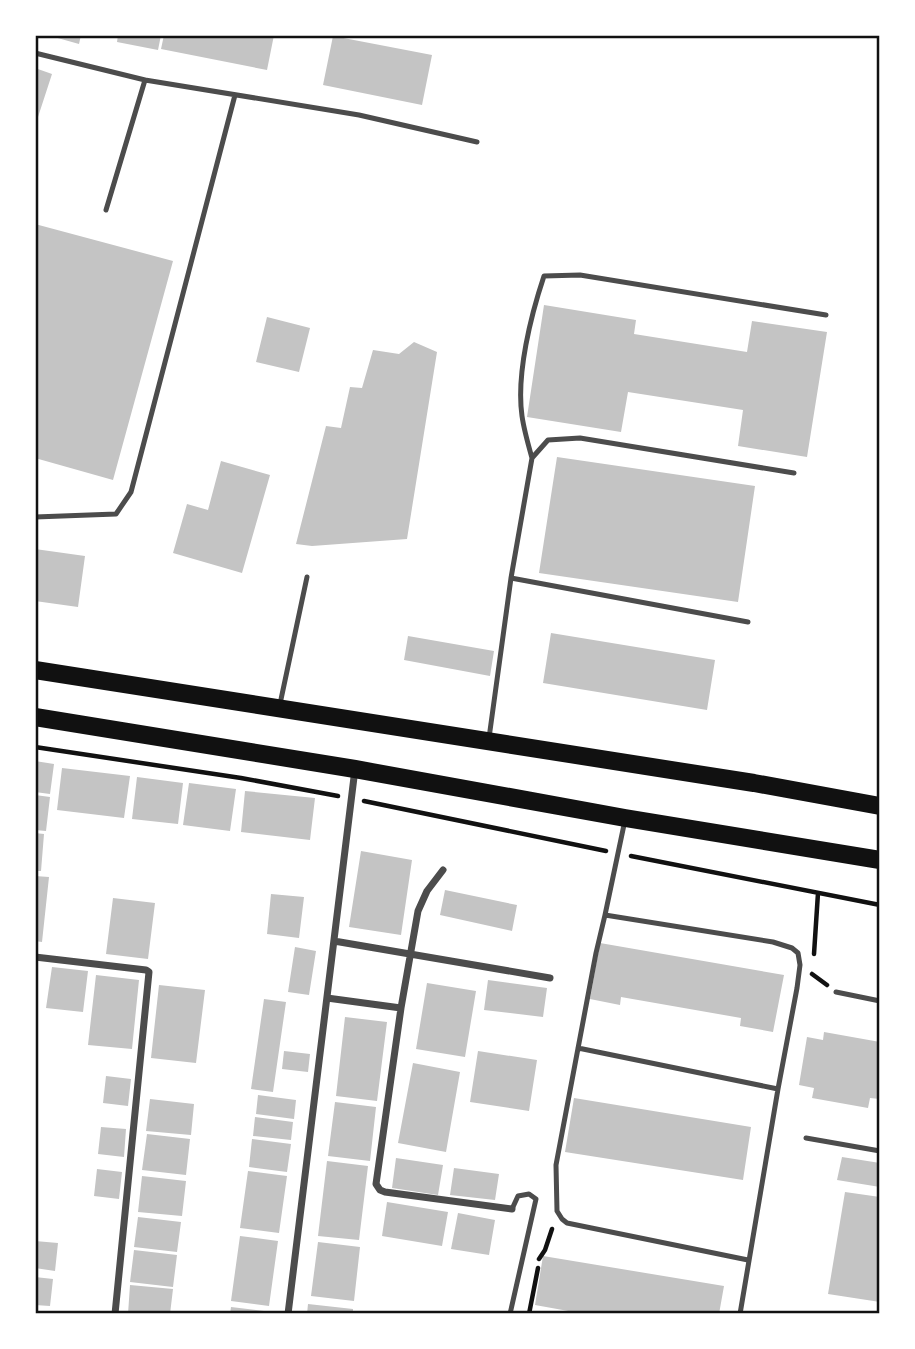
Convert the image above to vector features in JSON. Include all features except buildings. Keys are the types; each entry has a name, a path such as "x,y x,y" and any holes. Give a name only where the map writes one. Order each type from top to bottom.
{"main road":[{"path":"35,670 727,779 880,806"},
{"path":"35,717 355,769 625,818 880,860"}],"street":[{"path":"288,1314 355,769"},
{"path":"443,870 427,891 418,911 401,1008 376,1185 385,1192 512,1209"},
{"path":"334,941 550,978"},
{"path":"35,957 149,972 115,1314"},
{"path":"327,998 401,1008"}],"lane":[{"path":"35,53 145,80 359,116 477,142"},
{"path":"106,209 145,80"},
{"path":"35,517 116,514 131,492 235,95"},
{"path":"489,741 511,578 532,458 522,414 522,368 536,300 544,276 580,275 826,315"},
{"path":"532,458 548,440 580,438 794,473"},
{"path":"280,708 307,577"},
{"path":"511,578 748,622"},
{"path":"625,818 556,1165 557,1211 567,1223 748,1260"},
{"path":"605,915 773,942 792,948 798,953 800,965 797,988 740,1314"},
{"path":"836,992 880,1001"},
{"path":"578,1048 778,1089"},
{"path":"806,1138 880,1152"},
{"path":"510,1314 536,1199 529,1194 518,1196 512,1209"}],"path":[{"path":"35,747 241,778 880,905"},
{"path":"800,965 836,992"},
{"path":"529,1314 540,1257 545,1250 557,1211"}]}
